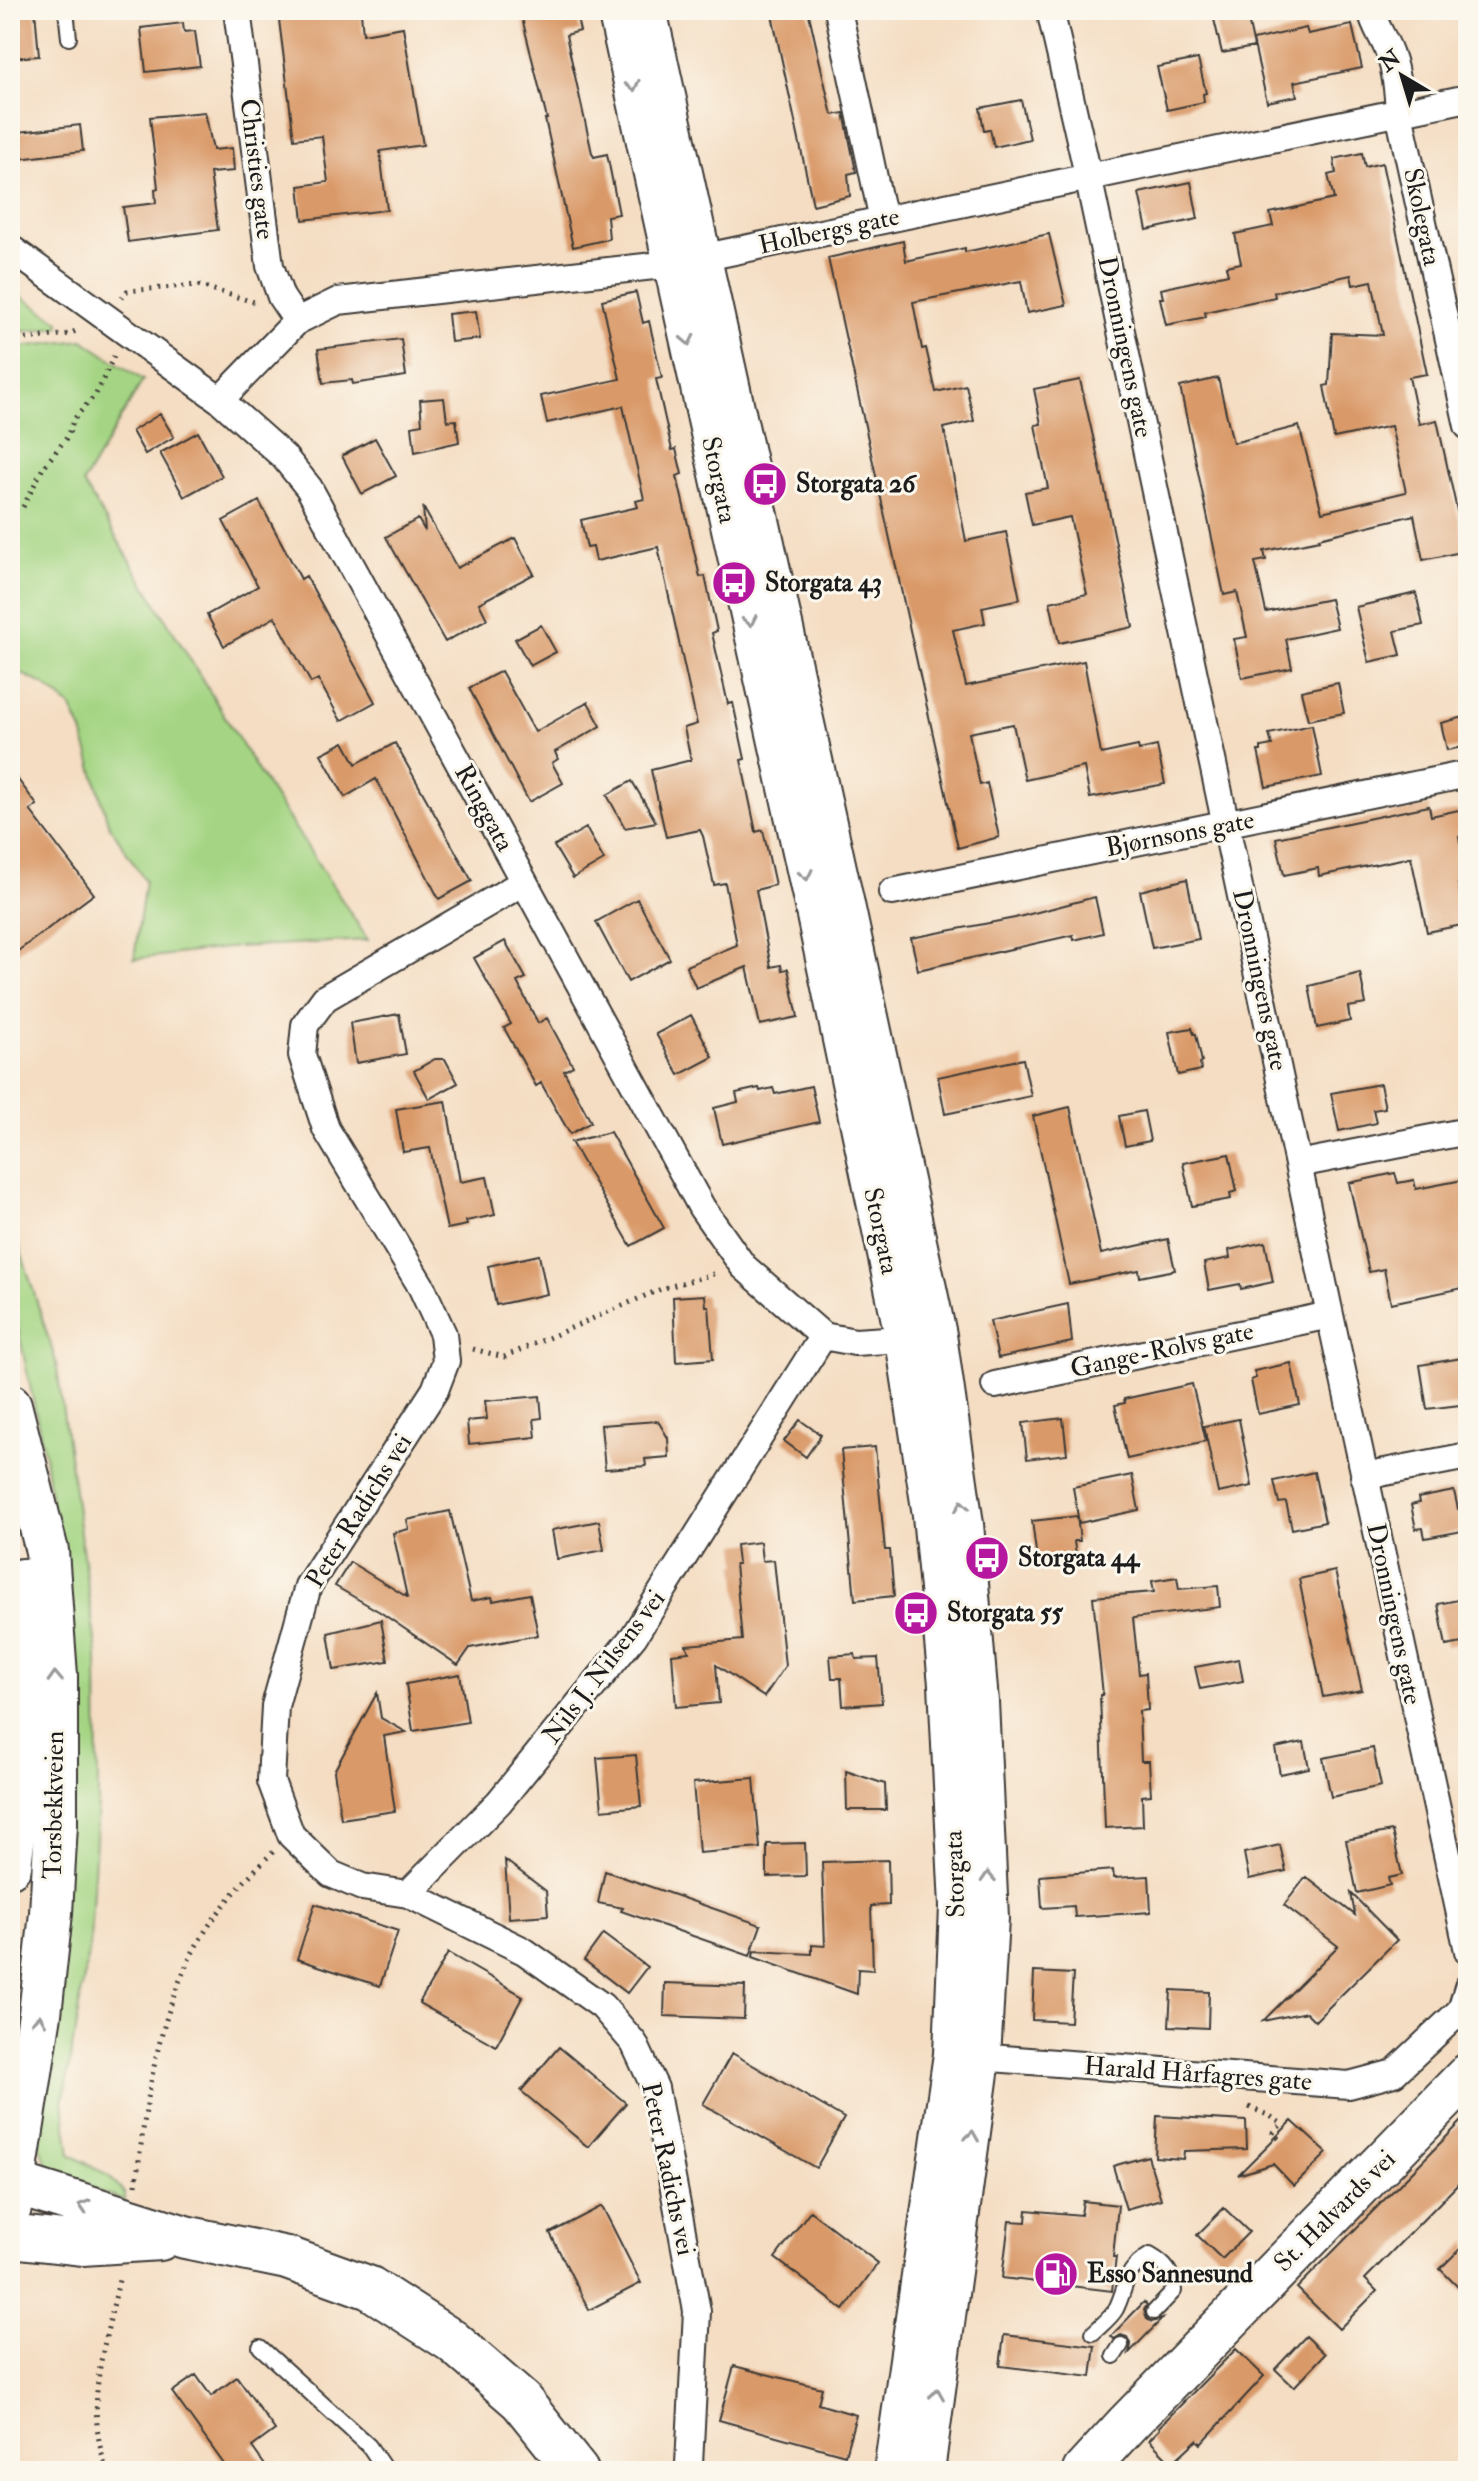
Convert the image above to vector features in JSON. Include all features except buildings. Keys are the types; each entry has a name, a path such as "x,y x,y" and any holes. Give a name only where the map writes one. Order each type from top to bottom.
{"main road":[{"name":"Torsbekkveien","path":"10,1407 22,1565 24,1682 10,1866"},
{"name":"Torsbekkveien","path":"10,1407 47,1551 56,1676 56,1796 51,1913 40,2014 11,2195"},
{"name":"St. Halvards vei","path":"1086,2464 1468,2075"},
{"path":"11,2195 29,2188 185,2237 287,2258 370,2288 452,2341 521,2401 577,2471"},
{"path":"10,2236 82,2244 185,2237"}],"street":[{"name":"Christies gate","path":"237,10 270,266 281,297 297,321"},
{"name":"Storgata","path":"616,10 687,261"},
{"name":"Storgata","path":"648,10 687,261 921,1338 965,1524 980,1702 990,1918 892,2471"},
{"path":"838,10 883,220"},
{"name":"Dronningens gate","path":"1050,10 1468,1951"},
{"name":"Skolegata","path":"1371,10 1374,24 1388,49 1398,89 1399,113 1468,426"},
{"name":"Holbergs gate","path":"220,400 297,321 338,301 687,261 1468,98"},
{"name":"Ringgata","path":"10,248 220,400 284,457 309,488 702,1208 743,1266 823,1336"},
{"name":"Bjørnsons gate","path":"892,892 1468,774"},
{"name":"Peter Radichs vei","path":"524,882 325,998 305,1025 302,1055 326,1129 421,1286 443,1334 446,1361 435,1390 308,1586 275,1706 271,1781 291,1835 331,1874 362,1887 408,1894 524,1951 602,2006 634,2043 655,2088 697,2311 689,2464 692,2471"},
{"path":"1298,1164 1468,1131"},
{"name":"Gange-Rolvs gate","path":"995,1385 1330,1315"},
{"path":"823,1336 855,1342 921,1338"},
{"name":"Nils J. Nilsens vei","path":"408,1894 499,1802 634,1636 823,1336"},
{"path":"1364,1476 1468,1456"},
{"name":"Harald Hårfagres gate","path":"967,2056 1349,2085 1394,2073 1461,2010 1468,1987"},
{"name":"Storgata","path":"926,2471 967,2056"}],"lane":[{"path":"66,10 69,38"},
{"path":"1093,2333 1115,2311 1127,2275 1136,2263 1150,2255 1161,2261 1173,2275 1174,2291 1154,2312"},
{"path":"260,2347 369,2446 386,2471"}],"path":[{"path":"23,507 43,468 68,436 74,419 96,394 114,355"},
{"path":"443,1334 478,1352 504,1357 661,1289 743,1266"},
{"path":"135,2187 144,2115 164,2024 188,1962 225,1904 291,1835"},
{"path":"1245,2105 1282,2124 1273,2133 1282,2142"},
{"path":"107,2471 98,2446 95,2394 119,2280"}],"green space":[{"path":"10,289 60,322 59,327 10,333"},
{"path":"83,340 143,380 83,483 261,776 368,940 236,947 134,959 145,881 108,823 82,731 70,706 43,684 10,668 10,348"},
{"path":"10,1217 56,1362 97,1654 98,1804 90,1942 63,2103 70,2154 109,2176 125,2194 125,2201 51,2174 39,2145 66,1618 45,1456 10,1291"}],"place":[{"name":"Storgata 26","path":"765,484"},
{"name":"Storgata 43","path":"734,583"},
{"name":"Storgata 44","path":"987,1558"},
{"name":"Storgata 55","path":"916,1613"},
{"name":"Esso Sannesund","path":"1056,2274"}]}
